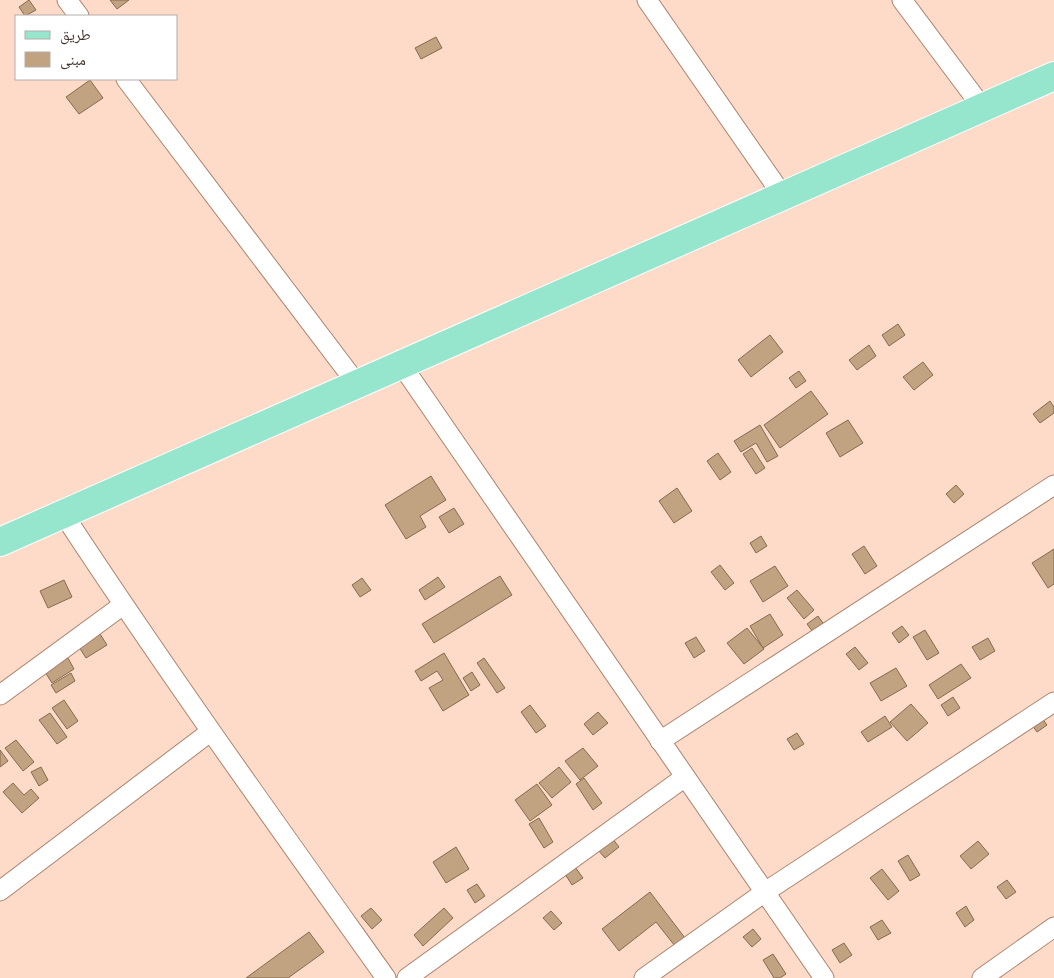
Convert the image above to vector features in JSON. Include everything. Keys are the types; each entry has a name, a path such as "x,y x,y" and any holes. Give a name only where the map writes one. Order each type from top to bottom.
{"main road":[{"path":"0,542 1054,76"}],"street":[{"path":"67,0 78,15"},
{"path":"647,0 783,196"},
{"path":"902,0 982,107"},
{"path":"127,80 357,384"},
{"path":"401,364 824,978"},
{"path":"660,741 1054,485"},
{"path":"64,515 210,732 386,978"},
{"path":"0,695 123,605"},
{"path":"644,978 764,892 1054,702"},
{"path":"0,891 210,732"},
{"path":"407,978 685,777"},
{"path":"982,978 1051,936"}],"building":[{"path":"29,0 36,10 24,15 19,7"},
{"path":"110,0 129,0 117,9"},
{"path":"436,37 442,48 421,59 415,48"},
{"path":"90,80 103,98 79,114 66,97"},
{"path":"898,324 905,335 889,346 882,335"},
{"path":"770,335 783,352 751,377 738,360"},
{"path":"869,345 876,356 857,370 849,360"},
{"path":"923,362 933,375 914,390 903,377"},
{"path":"799,371 806,381 796,388 789,378"},
{"path":"811,391 828,414 780,448 764,425"},
{"path":"1050,401 1054,407 1054,413 1040,423 1033,414"},
{"path":"848,420 863,443 840,457 826,433"},
{"path":"760,425 778,456 767,462 756,443 741,452 734,441"},
{"path":"752,448 765,468 756,474 743,454"},
{"path":"718,453 731,472 720,480 707,461"},
{"path":"431,476 446,500 420,516 426,527 406,539 385,505"},
{"path":"956,485 964,494 954,503 946,494"},
{"path":"677,488 692,511 674,523 659,501"},
{"path":"454,508 464,524 449,533 439,517"},
{"path":"761,536 767,546 756,553 750,543"},
{"path":"864,546 877,566 865,574 852,554"},
{"path":"1054,549 1054,584 1048,588 1032,563"},
{"path":"720,565 734,583 725,590 711,572"},
{"path":"775,566 788,586 763,602 750,581"},
{"path":"500,576 512,595 434,643 422,624"},
{"path":"438,577 445,587 425,600 419,590"},
{"path":"362,578 371,590 360,597 352,585"},
{"path":"64,580 72,597 48,608 40,591"},
{"path":"797,590 814,610 804,619 787,598"},
{"path":"770,614 783,635 763,648 750,626"},
{"path":"818,616 832,636 821,643 807,624"},
{"path":"902,626 909,635 899,643 892,633"},
{"path":"747,628 764,649 744,664 727,643"},
{"path":"925,630 939,653 927,660 913,637"},
{"path":"100,634 107,645 86,658 79,647"},
{"path":"696,637 705,651 694,658 685,643"},
{"path":"988,638 995,651 980,660 972,647"},
{"path":"855,647 868,663 859,670 846,654"},
{"path":"444,653 469,695 443,711 429,688 443,680 437,671 421,681 415,671"},
{"path":"68,658 74,669 52,683 45,672"},
{"path":"484,658 505,688 497,693 477,663"},
{"path":"961,664 971,678 938,699 929,685"},
{"path":"896,668 907,686 881,701 870,683"},
{"path":"472,672 480,685 471,691 463,678"},
{"path":"71,673 75,681 56,693 51,685"},
{"path":"953,697 960,708 948,716 941,705"},
{"path":"64,700 78,721 67,729 52,708"},
{"path":"911,704 928,723 907,741 890,722"},
{"path":"530,705 546,726 536,733 521,712"},
{"path":"598,712 608,723 593,735 584,724"},
{"path":"50,713 67,737 57,744 39,720"},
{"path":"1039,714 1047,725 1037,732 1029,721"},
{"path":"885,716 892,727 868,742 861,732"},
{"path":"797,733 804,744 794,750 787,739"},
{"path":"16,740 34,762 23,771 5,748"},
{"path":"583,748 598,766 580,780 565,761"},
{"path":"0,750 8,761 0,767"},
{"path":"41,767 48,780 39,786 31,772"},
{"path":"559,767 571,782 552,798 539,783"},
{"path":"584,778 602,803 593,810 576,784"},
{"path":"13,783 24,795 31,789 39,798 22,813 3,792"},
{"path":"537,784 552,805 530,821 515,800"},
{"path":"539,818 553,842 544,848 529,824"},
{"path":"612,838 619,847 605,858 598,850"},
{"path":"978,841 989,854 971,869 960,856"},
{"path":"456,847 469,869 446,883 433,862"},
{"path":"908,855 920,875 910,881 898,861"},
{"path":"575,867 583,878 572,885 565,874"},
{"path":"882,869 899,891 888,900 870,878"},
{"path":"1007,880 1016,892 1006,899 997,887"},
{"path":"477,884 485,896 475,903 467,890"},
{"path":"650,892 685,938 675,946 656,922 619,951 602,929"},
{"path":"966,906 974,920 965,927 956,913"},
{"path":"371,908 382,920 372,929 361,916"},
{"path":"444,908 453,918 423,946 414,935"},
{"path":"551,911 562,923 554,930 543,918"},
{"path":"882,920 891,933 878,940 870,927"},
{"path":"753,929 761,939 752,947 743,937"},
{"path":"309,932 324,952 288,978 246,978"},
{"path":"844,943 852,955 840,963 832,950"},
{"path":"773,954 786,974 780,978 774,978 763,960"}]}
